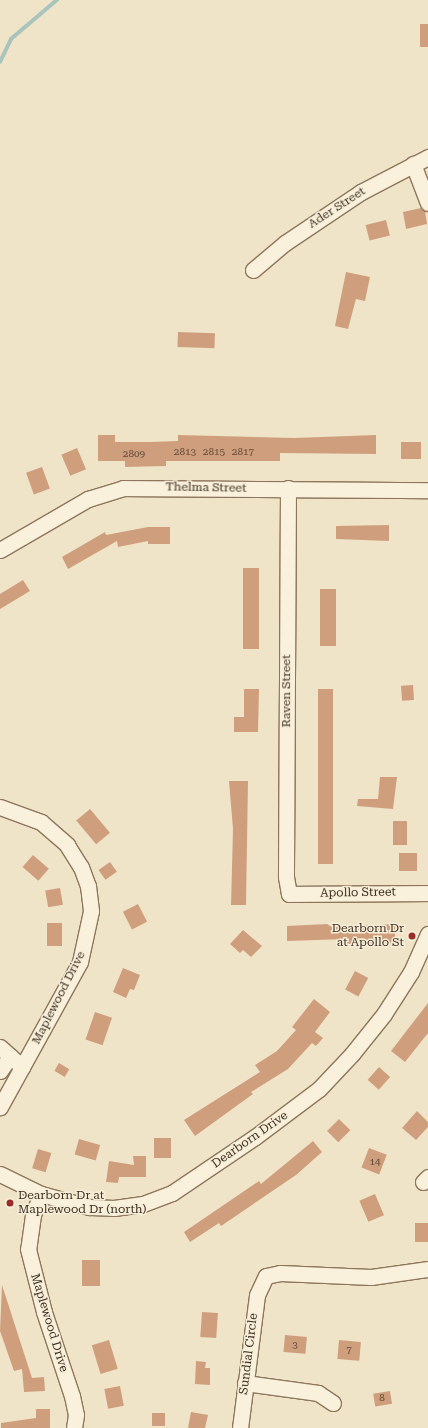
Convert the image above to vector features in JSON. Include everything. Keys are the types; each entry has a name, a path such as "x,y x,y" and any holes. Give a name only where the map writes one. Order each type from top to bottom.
{"street":[{"name":"Ader Street","path":"253,270 318,220 361,192 428,157"},
{"path":"413,164 428,203"},
{"name":"Thelma Street","path":"0,550 88,499 109,491 139,487 428,490"},
{"name":"Raven Street","path":"288,488 286,877 289,894"},
{"name":"Maplewood Drive","path":"0,807 30,816 59,837 81,867 90,897 90,925 85,952 1,1103"},
{"name":"Apollo Street","path":"289,894 428,893"},
{"name":"Dearborn Drive","path":"0,1174 41,1194 103,1208 143,1204 172,1193 255,1138 308,1099 352,1054 398,993 428,934"},
{"path":"0,1071 5,1051 22,1067"},
{"name":"Maplewood Drive","path":"41,1194 33,1215 28,1249 44,1312 72,1396 76,1415 74,1428"},
{"name":"Sundial Circle","path":"240,1428 256,1294 262,1281 272,1274 353,1277 428,1269"},
{"path":"245,1383 318,1393 333,1403"}],"building":[{"path":"420,24 428,24 428,47 420,47"},
{"path":"421,208 425,211 427,224 406,229 403,212"},
{"path":"386,220 390,236 369,241 366,225"},
{"path":"346,272 370,277 365,301 356,299 348,329 335,326"},
{"path":"178,332 215,333 214,348 177,347"},
{"path":"98,435 115,435 115,442 150,442 178,441 178,435 294,438 376,435 376,454 280,453 280,461 166,461 166,466 125,467 125,461 98,461"},
{"path":"401,442 421,442 421,459 401,459"},
{"path":"77,448 86,469 70,476 61,455"},
{"path":"42,467 50,489 34,494 26,473"},
{"path":"389,525 389,541 336,539 336,526"},
{"path":"148,527 170,527 170,544 148,544 148,541 118,547 117,541 68,569 62,557 105,532 106,535"},
{"path":"243,568 259,568 259,649 243,649"},
{"path":"23,580 30,591 0,609 0,594"},
{"path":"320,589 336,589 336,646 320,646"},
{"path":"413,685 414,700 402,701 401,686"},
{"path":"244,689 259,689 258,732 234,732 234,717 244,717"},
{"path":"318,689 333,689 333,864 318,864"},
{"path":"380,777 397,777 393,809 357,806 358,799 378,799"},
{"path":"229,781 248,781 246,905 231,905 233,829"},
{"path":"90,809 110,833 96,844 76,821"},
{"path":"393,821 407,821 407,845 393,845"},
{"path":"399,853 417,853 417,871 399,871"},
{"path":"33,855 49,869 38,881 23,867"},
{"path":"110,862 117,872 105,880 99,870"},
{"path":"60,888 63,905 48,907 45,891"},
{"path":"138,904 147,922 132,930 123,912"},
{"path":"47,923 62,923 62,946 47,946"},
{"path":"327,924 332,927 395,924 395,943 347,944 347,939 287,941 287,926"},
{"path":"243,930 262,946 251,957 243,950 240,953 230,944"},
{"path":"123,968 140,975 134,990 130,989 126,998 113,992"},
{"path":"355,971 368,978 358,997 345,990"},
{"path":"314,999 330,1012 315,1032 323,1038 316,1046 312,1043 288,1069 251,1092 253,1094 195,1136 184,1120 260,1072 255,1065 277,1051 296,1030 292,1027"},
{"path":"428,1003 428,1033 405,1062 391,1051"},
{"path":"95,1012 112,1018 103,1045 86,1039"},
{"path":"59,1063 69,1069 65,1077 54,1071"},
{"path":"379,1067 390,1077 379,1090 368,1080"},
{"path":"417,1111 428,1122 428,1127 416,1140 402,1128"},
{"path":"339,1119 350,1130 338,1142 327,1131"},
{"path":"154,1138 171,1138 171,1158 154,1158"},
{"path":"79,1139 100,1145 96,1160 75,1154"},
{"path":"313,1141 322,1152 296,1175 221,1226 219,1223 190,1242 184,1232 259,1181 261,1184"},
{"path":"369,1148 387,1155 379,1174 361,1168"},
{"path":"38,1149 51,1153 46,1172 32,1168"},
{"path":"133,1156 146,1156 146,1177 119,1177 118,1183 106,1182 109,1161 134,1165"},
{"path":"375,1194 384,1215 368,1222 359,1201"},
{"path":"415,1223 428,1223 428,1242 415,1242"},
{"path":"82,1260 100,1260 100,1286 82,1286"},
{"path":"2,1285 32,1378 44,1377 45,1391 24,1392 22,1369 14,1371 0,1331"},
{"path":"202,1312 218,1313 216,1338 200,1337"},
{"path":"285,1335 307,1337 305,1354 284,1352"},
{"path":"109,1340 118,1369 101,1374 92,1345"},
{"path":"339,1340 361,1342 359,1361 337,1359"},
{"path":"196,1361 206,1362 205,1368 210,1368 210,1385 195,1384"},
{"path":"120,1386 124,1406 108,1409 104,1389"},
{"path":"390,1391 392,1404 375,1406 373,1394"},
{"path":"36,1409 50,1409 50,1428 1,1428 1,1423 36,1418"},
{"path":"191,1412 208,1415 205,1428 188,1428"},
{"path":"152,1413 165,1413 165,1426 152,1426"}],"waterway":[{"path":"0,62 11,39 57,0"}],"place":[{"name":"Dearborn Dr at Apollo St","path":"412,936"},
{"name":"Dearborn Dr at Maplewood Dr (north)","path":"10,1203"}]}
